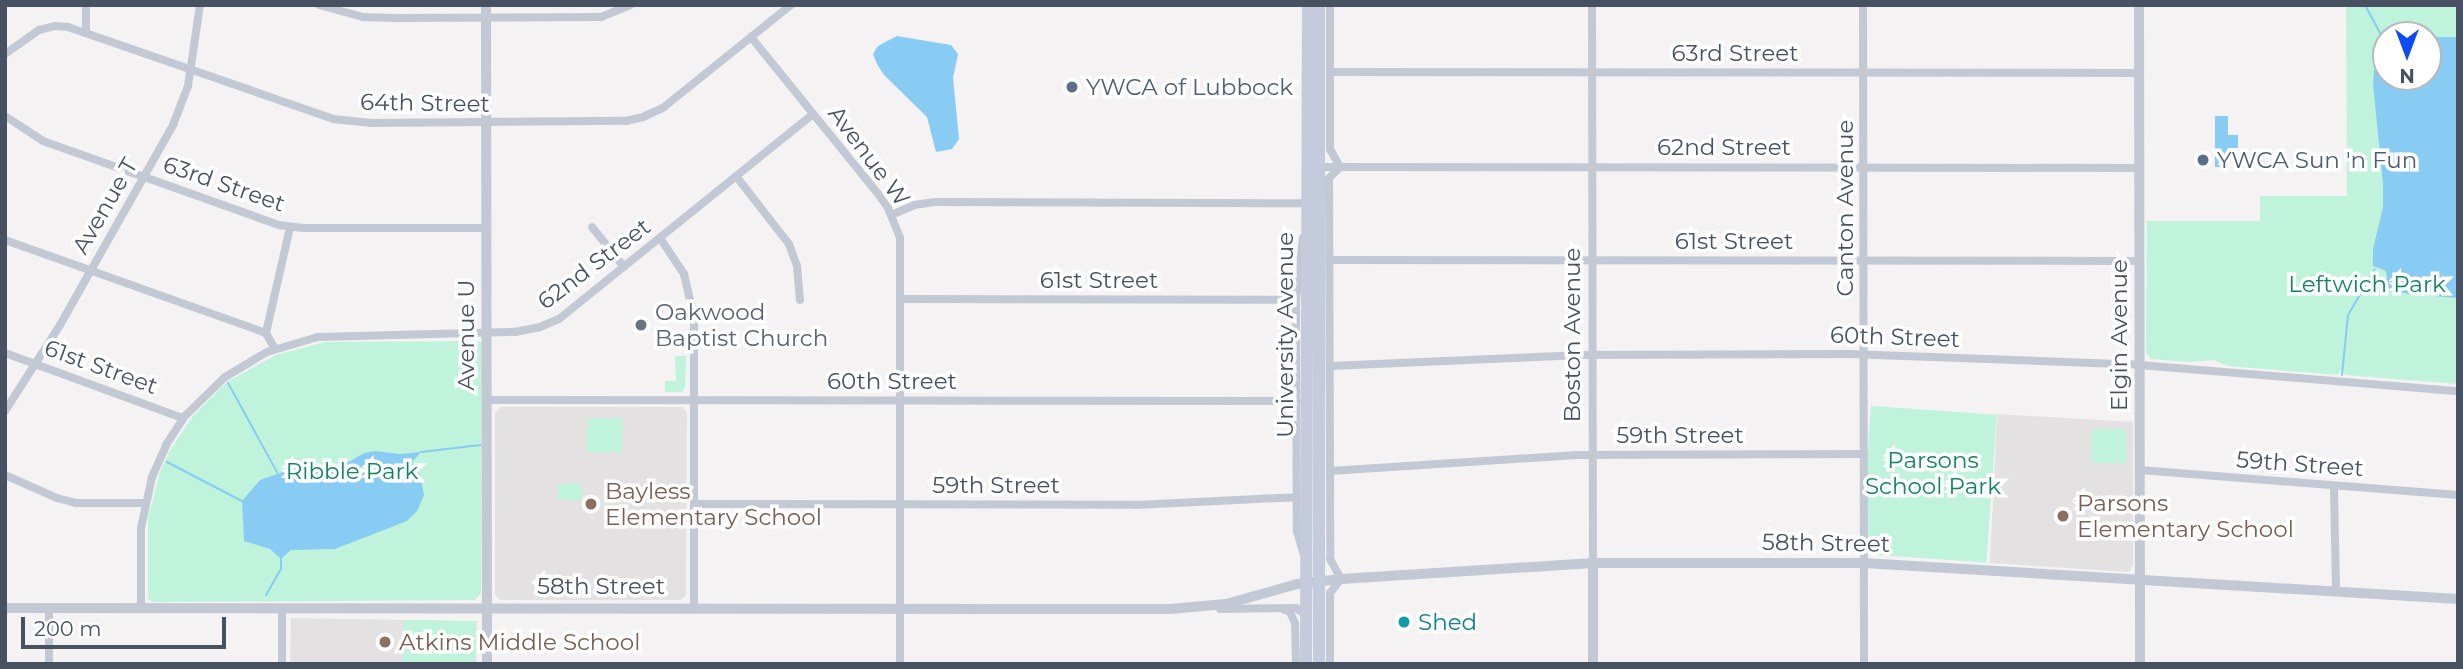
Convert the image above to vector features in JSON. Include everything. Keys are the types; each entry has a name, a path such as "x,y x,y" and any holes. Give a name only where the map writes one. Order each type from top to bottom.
{"main road":[{"name":"University Avenue","path":"1308,5 1313,167 1313,582 1319,664"},
{"name":"University Avenue","path":"1313,167 1319,5"},
{"name":"University Avenue","path":"1306,664 1306,615 1313,582 1306,559 1305,231 1313,203"}],"street":[{"path":"86,5 86,33"},
{"name":"Avenue T","path":"5,411 36,364 178,115 190,70 200,5"},
{"path":"319,5 343,9 363,17 486,18 601,17 631,5"},
{"name":"Avenue U","path":"486,5 487,664"},
{"path":"751,37 791,5"},
{"path":"1330,5 1330,149 1340,167 1329,177 1329,559 1341,579 1330,593 1330,664"},
{"name":"Boston Avenue","path":"1592,5 1593,664"},
{"name":"Canton Avenue","path":"1863,5 1864,664"},
{"name":"Elgin Avenue","path":"2139,5 2140,664"},
{"name":"64th Street","path":"5,54 45,27 68,27 333,119 372,123 616,122 643,117 664,107 751,37"},
{"name":"Avenue W","path":"751,37 878,194 891,215 900,238 900,664"},
{"name":"63rd Street","path":"1330,72 2140,73"},
{"name":"62nd Street","path":"141,608 140,549 145,503 159,460 183,418 222,379 275,349 335,335 487,334 540,327 559,319 813,114"},
{"name":"63rd Street","path":"5,116 43,141 290,227 486,228"},
{"name":"62nd Street","path":"1313,167 2140,168"},
{"path":"736,177 789,244 799,274 800,300"},
{"path":"891,215 914,205 935,202 1313,203"},
{"path":"266,333 290,227"},
{"path":"592,227 624,267"},
{"path":"1305,231 1299,259 1296,300 1298,538 1306,559"},
{"path":"660,238 674,255 691,294 694,608"},
{"path":"5,240 266,333 275,349"},
{"name":"61st Street","path":"1329,260 2140,261"},
{"name":"61st Street","path":"901,299 1296,300"},
{"name":"61st Street","path":"5,353 183,418"},
{"name":"60th Street","path":"1330,366 1593,355 1864,355 2140,365 2458,391"},
{"name":"60th Street","path":"487,400 1297,401"},
{"name":"59th Street","path":"1330,471 1593,455 1864,454"},
{"name":"59th Street","path":"2140,470 2458,495"},
{"path":"5,475 57,498 76,503 145,503"},
{"path":"2334,485 2336,591"},
{"name":"59th Street","path":"694,504 1136,505 1297,497"},
{"name":"58th Street","path":"1196,608 1313,582 1593,564 1864,563 2458,599"},
{"name":"58th Street","path":"5,608 1296,608 1306,615"},
{"path":"49,608 49,664"},
{"path":"282,608 282,664"},
{"path":"1283,609 1290,612 1296,623 1296,664"}],"shaded area":[{"name":"Bayless Elementary School","path":"500,407 682,407 687,412 686,595 681,600 500,600 495,594 495,414"},
{"name":"Parsons Elementary School","path":"1997,414 2133,422 2133,565 2128,572 1990,563"},
{"name":"Atkins Middle School","path":"291,618 477,621 476,664 290,664"}],"green space":[{"name":"Leftwich Park","path":"2346,5 2458,5 2458,384 2346,375 2341,370 2338,375 2228,366 2214,360 2189,362 2151,359 2146,352 2147,221 2260,221 2260,196 2347,196"},
{"name":"Ribble Park","path":"479,341 482,344 481,593 475,600 154,602 148,599 148,518 160,472 169,452 193,416 227,382 276,355 325,342"},
{"path":"675,356 686,356 685,387 682,392 665,392 665,381 676,381"},
{"name":"Parsons School Park","path":"1871,406 1997,415 1986,562 1861,554"},
{"path":"587,418 622,418 622,452 587,452"},
{"path":"2092,429 2126,429 2126,463 2092,463"},
{"path":"575,483 582,488 582,500 558,499 558,485"},
{"path":"404,620 476,621 475,664 403,664"}],"water":[{"path":"897,36 951,45 958,54 953,78 959,139 952,149 936,152 927,117 884,75 877,64 873,54 878,46"},
{"path":"2442,37 2458,37 2458,298 2408,294 2379,285 2387,278 2386,271 2373,266 2373,249 2383,207 2374,91 2442,91"},
{"path":"2215,116 2228,116 2228,135 2238,135 2238,148 2228,148 2228,167 2215,167"},
{"path":"375,451 400,454 421,452 412,462 420,475 424,495 417,511 407,521 335,549 291,550 281,559 270,549 244,541 242,501 260,480 298,467 337,469 364,453"}],"waterway":[{"path":"2365,5 2374,21"},
{"path":"2342,375 2348,315 2375,269"},
{"path":"228,383 277,472"},
{"path":"421,452 481,445"},
{"path":"167,462 242,501"},
{"path":"266,595 281,569 281,559"}],"place":[{"name":"YWCA of Lubbock","path":"1072,87"},
{"name":"YWCA Sun 'n Fun","path":"2203,160"},
{"name":"Oakwood Baptist Church","path":"641,325"},
{"name":"Bayless Elementary School","path":"591,504"},
{"name":"Parsons Elementary School","path":"2063,516"},
{"name":"Shed","path":"1404,622"},
{"name":"Atkins Middle School","path":"385,642"}]}
